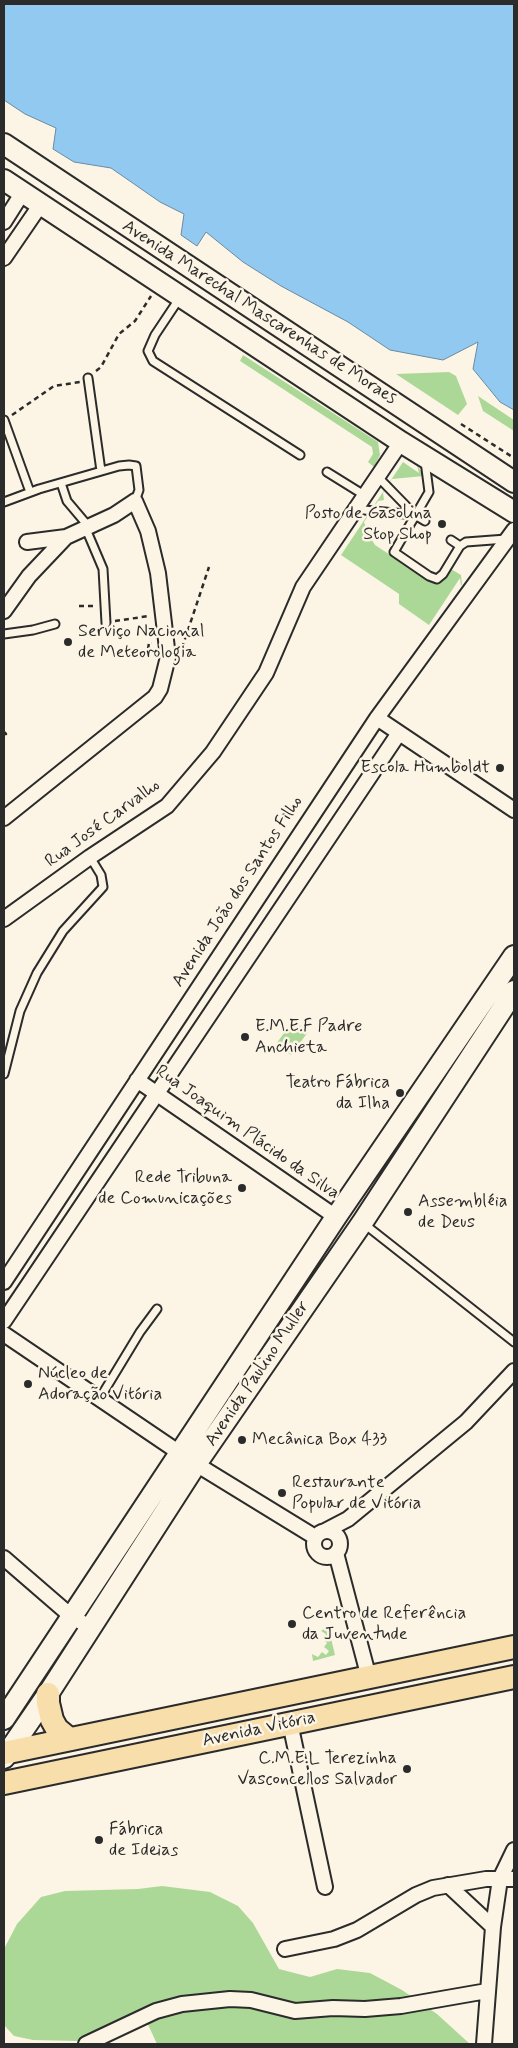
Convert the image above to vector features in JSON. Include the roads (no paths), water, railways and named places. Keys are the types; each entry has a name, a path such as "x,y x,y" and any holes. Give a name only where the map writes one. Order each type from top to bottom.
{"main road":[{"name":"Avenida Marechal Mascarenhas de Moraes","path":"4,144 514,482"},
{"name":"Avenida Marechal Mascarenhas de Moraes","path":"4,180 401,442 514,512"},
{"name":"Avenida Paulino Muller","path":"5,1754 48,1694 91,1628 260,1333 336,1217 514,956"},
{"name":"Avenida Paulino Muller","path":"4,1719 71,1616 189,1458 278,1346 514,991"},
{"path":"298,1276 314,1293"},
{"path":"260,1333 278,1346"},
{"name":"Avenida Vitória","path":"5,1754 69,1739 514,1647"},
{"name":"Avenida Vitória","path":"4,1783 514,1677"},
{"path":"48,1694 49,1711 52,1720 57,1729 69,1739"}],"street":[{"path":"4,222 23,192"},
{"path":"4,258 41,204"},
{"name":"Rua José Carvalho","path":"4,919 90,857 167,806 213,752 266,673 303,586 401,442"},
{"path":"4,818 155,697 160,689 168,657 163,614 148,531 135,501 114,515 66,537 27,542"},
{"name":"Avenida João dos Santos Filho","path":"4,1282 377,718 511,534"},
{"path":"4,611 29,576 66,537"},
{"path":"377,718 514,810"},
{"path":"4,1321 399,733"},
{"name":"Rua Joaquim Plácido da Silva","path":"137,1080 336,1217"},
{"path":"4,1334 189,1458 320,1534 335,1533 369,1678"},
{"path":"348,1519 338,1547 326,1557 321,1556 314,1548 320,1534 348,1519 466,1422 514,1371"},
{"path":"4,1558 71,1616 91,1628"},
{"path":"290,1723 325,1887"},
{"path":"484,2044 493,1927 500,1879 514,1850"},
{"path":"285,1949 334,1939 357,1930 416,1895 433,1888 486,1879 514,1879"},
{"path":"448,1885 493,1927"},
{"path":"86,2044 156,2011 182,2004 230,1999 252,2000 295,2011 333,2008 365,2009 401,2006 487,1991"}],"lane":[{"path":"181,296 155,335 148,350 153,361 300,455"},
{"path":"88,378 101,471"},
{"path":"4,419 30,492"},
{"path":"423,456 429,492 394,552 429,576 437,579 443,574 460,546 466,542 511,534"},
{"path":"4,502 30,492 119,466 136,466 139,490 135,501"},
{"path":"327,472 364,494"},
{"path":"377,476 415,515 425,521"},
{"path":"61,483 67,501 88,528 103,569 106,623"},
{"path":"354,509 415,515"},
{"path":"451,540 460,546"},
{"path":"4,634 33,630 55,624"},
{"path":"4,1074 20,1011 36,973 63,931 103,887 101,875 90,857"},
{"path":"362,1222 514,1342"},
{"path":"100,1398 140,1332 157,1309"}],"water":[{"path":"4,4 514,4 514,410 500,402 473,369 478,342 443,360 390,350 348,322 281,286 243,262 206,232 197,246 181,235 184,214 160,202 111,168 74,162 53,149 56,128 25,114 4,100"}],"place":[{"name":"Posto de Gasolina Stop Shop","path":"442,524"},
{"name":"Serviço Nacional de Meteorologia","path":"68,642"},
{"name":"Escola Humboldt","path":"500,768"},
{"name":"E.M.E.F Padre Anchieta","path":"245,1037"},
{"name":"Teatro Fábrica da Ilha","path":"400,1093"},
{"name":"Rede Tribuna de Comunicações","path":"242,1188"},
{"name":"Assembléia de Deus","path":"408,1212"},
{"name":"Núcleo de Adoração Vitória","path":"28,1384"},
{"name":"Mecânica Box 433","path":"242,1440"},
{"name":"Restaurante Popular de Vitória","path":"282,1493"},
{"name":"Centro de Referência da Juventude","path":"292,1624"},
{"name":"C.M.E.L Terezinha Vasconcellos Salvador","path":"407,1769"},
{"name":"Fábrica de Ideias","path":"99,1840"}]}
